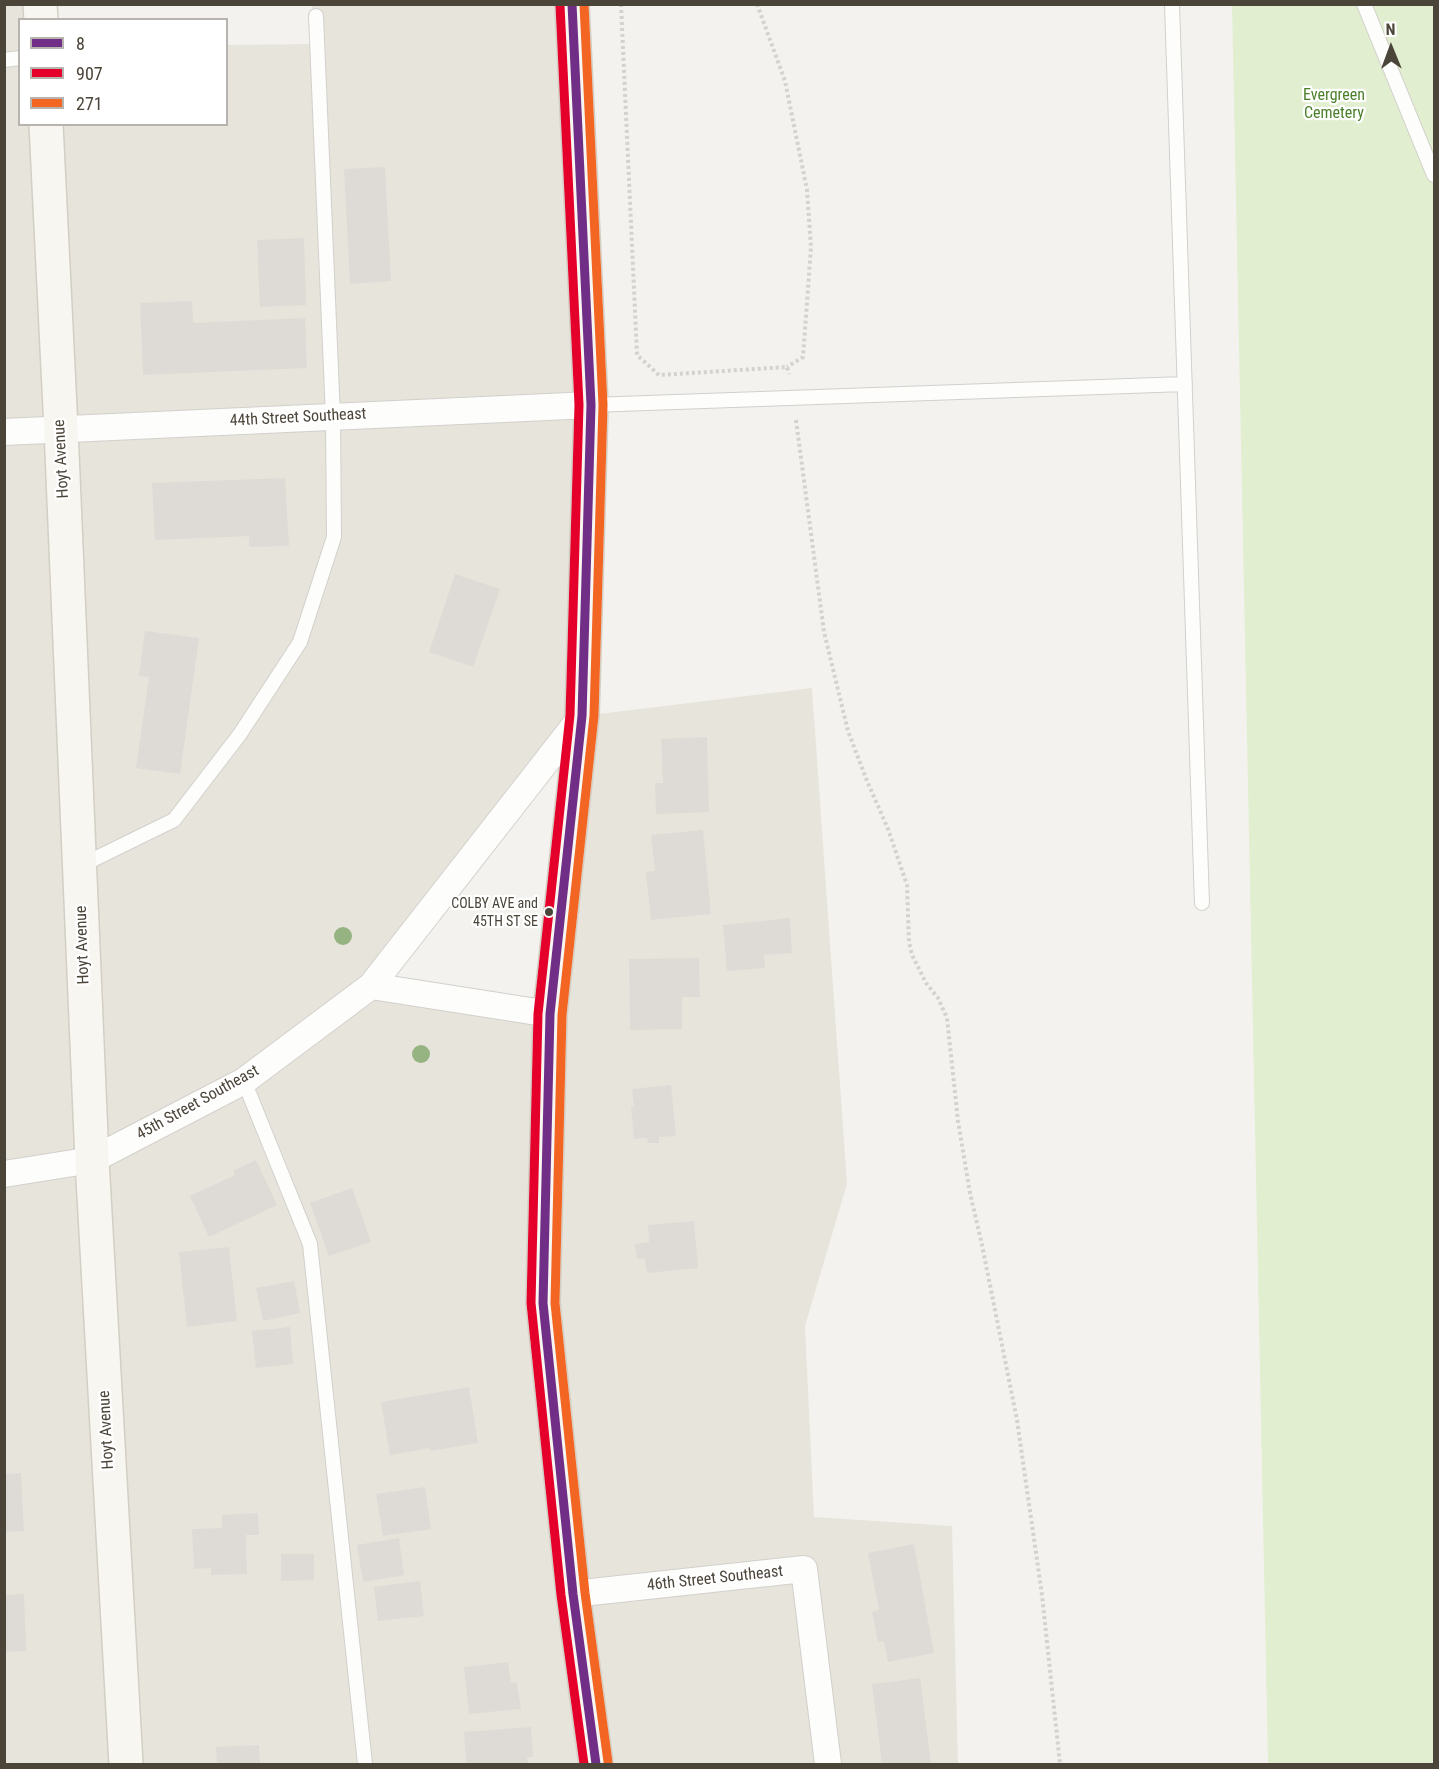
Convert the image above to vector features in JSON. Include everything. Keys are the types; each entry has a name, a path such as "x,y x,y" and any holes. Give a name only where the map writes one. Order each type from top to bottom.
{"main road":[{"path":"572,4 591,405 582,716 550,1014 543,1303 573,1594 596,1764"},
{"name":"Hoyt Avenue","path":"46,126 92,1160 126,1764"}],"street":[{"name":"44th Street Southeast","path":"4,432 591,405"},
{"name":"45th Street Southeast","path":"4,1174 92,1160 244,1081 370,986 582,716"},
{"path":"370,986 550,1014"},
{"name":"46th Street Southeast","path":"573,1594 804,1569 828,1764"}],"lane":[{"path":"1172,4 1202,903"},
{"path":"1364,4 1434,175"},
{"path":"80,866 174,820 240,734 300,642 334,537 333,417 315,16"},
{"path":"591,405 1185,384"},
{"path":"244,1081 310,1244 365,1764"}],"path":[{"path":"621,4 637,355 659,375 787,367 803,357 811,247 807,190 785,81 757,4"},
{"path":"787,367 825,632 849,731 888,829 907,885 909,942 912,955 938,998 947,1018 958,1121 970,1193 985,1257 1018,1431 1042,1594 1060,1764"}],"shaded area":[{"path":"5,5 41,5 41,18 18,18 18,126 228,126 228,45 317,44 312,5 572,5 582,716 812,688 847,1184 805,1326 814,1517 952,1526 958,1764 5,1764","holes":["581,718 550,1013 371,986"]}],"green space":[{"name":"Evergreen Cemetery","path":"1232,5 1434,5 1434,1764 1268,1764"}],"building":[{"path":"385,167 391,281 350,284 344,169"},
{"path":"304,238 306,305 260,307 257,240"},
{"path":"192,301 193,323 305,318 307,368 143,375 140,303"},
{"path":"285,478 289,546 249,547 249,536 155,540 152,483"},
{"path":"455,574 500,589 473,667 429,652"},
{"path":"145,631 199,638 180,774 136,768 149,677 139,676"},
{"path":"707,737 709,812 656,814 655,783 663,783 661,739"},
{"path":"703,830 711,914 651,920 646,872 655,871 651,835"},
{"path":"790,918 792,953 764,955 765,968 727,971 723,925"},
{"path":"699,958 700,997 682,997 682,1029 630,1030 629,959"},
{"path":"671,1085 676,1136 659,1137 659,1143 648,1143 647,1138 634,1139 632,1089"},
{"path":"256,1160 277,1205 209,1237 190,1196 235,1175 233,1171"},
{"path":"352,1188 371,1242 329,1256 310,1203"},
{"path":"694,1221 698,1268 647,1273 645,1258 637,1259 635,1244 649,1242 648,1225"},
{"path":"229,1247 237,1321 187,1327 179,1252"},
{"path":"294,1281 300,1313 263,1321 256,1288"},
{"path":"290,1327 293,1364 256,1368 252,1331"},
{"path":"469,1387 478,1443 390,1455 381,1402"},
{"path":"21,1473 24,1531 4,1532 4,1474"},
{"path":"425,1487 431,1529 383,1536 376,1494"},
{"path":"258,1513 259,1535 246,1535 247,1574 211,1575 211,1568 194,1569 192,1529 222,1528 222,1515"},
{"path":"399,1538 404,1575 363,1582 357,1545"},
{"path":"914,1544 934,1653 888,1662 884,1641 878,1642 872,1612 879,1610 868,1553"},
{"path":"281,1554 314,1554 314,1580 281,1581"},
{"path":"420,1581 424,1616 378,1621 374,1587"},
{"path":"24,1594 26,1651 4,1652 4,1595"},
{"path":"508,1662 511,1683 517,1682 521,1709 469,1714 464,1667"},
{"path":"920,1678 931,1764 882,1764 872,1684"},
{"path":"531,1727 533,1757 527,1757 528,1764 466,1764 464,1732"},
{"path":"259,1745 260,1764 217,1764 216,1747"}],"transit line":[{"name":"8","path":"572,4 591,405 582,716 550,1014 543,1303 573,1594 596,1764"},
{"name":"271","path":"584,4 603,405 594,716 562,1015 555,1303 585,1593 608,1762"},
{"name":"907","path":"560,5 579,405 570,715 538,1014 531,1303 561,1595 584,1764"}],"place":[{"name":"COLBY AVE and 45TH ST SE","path":"549,912"}]}
